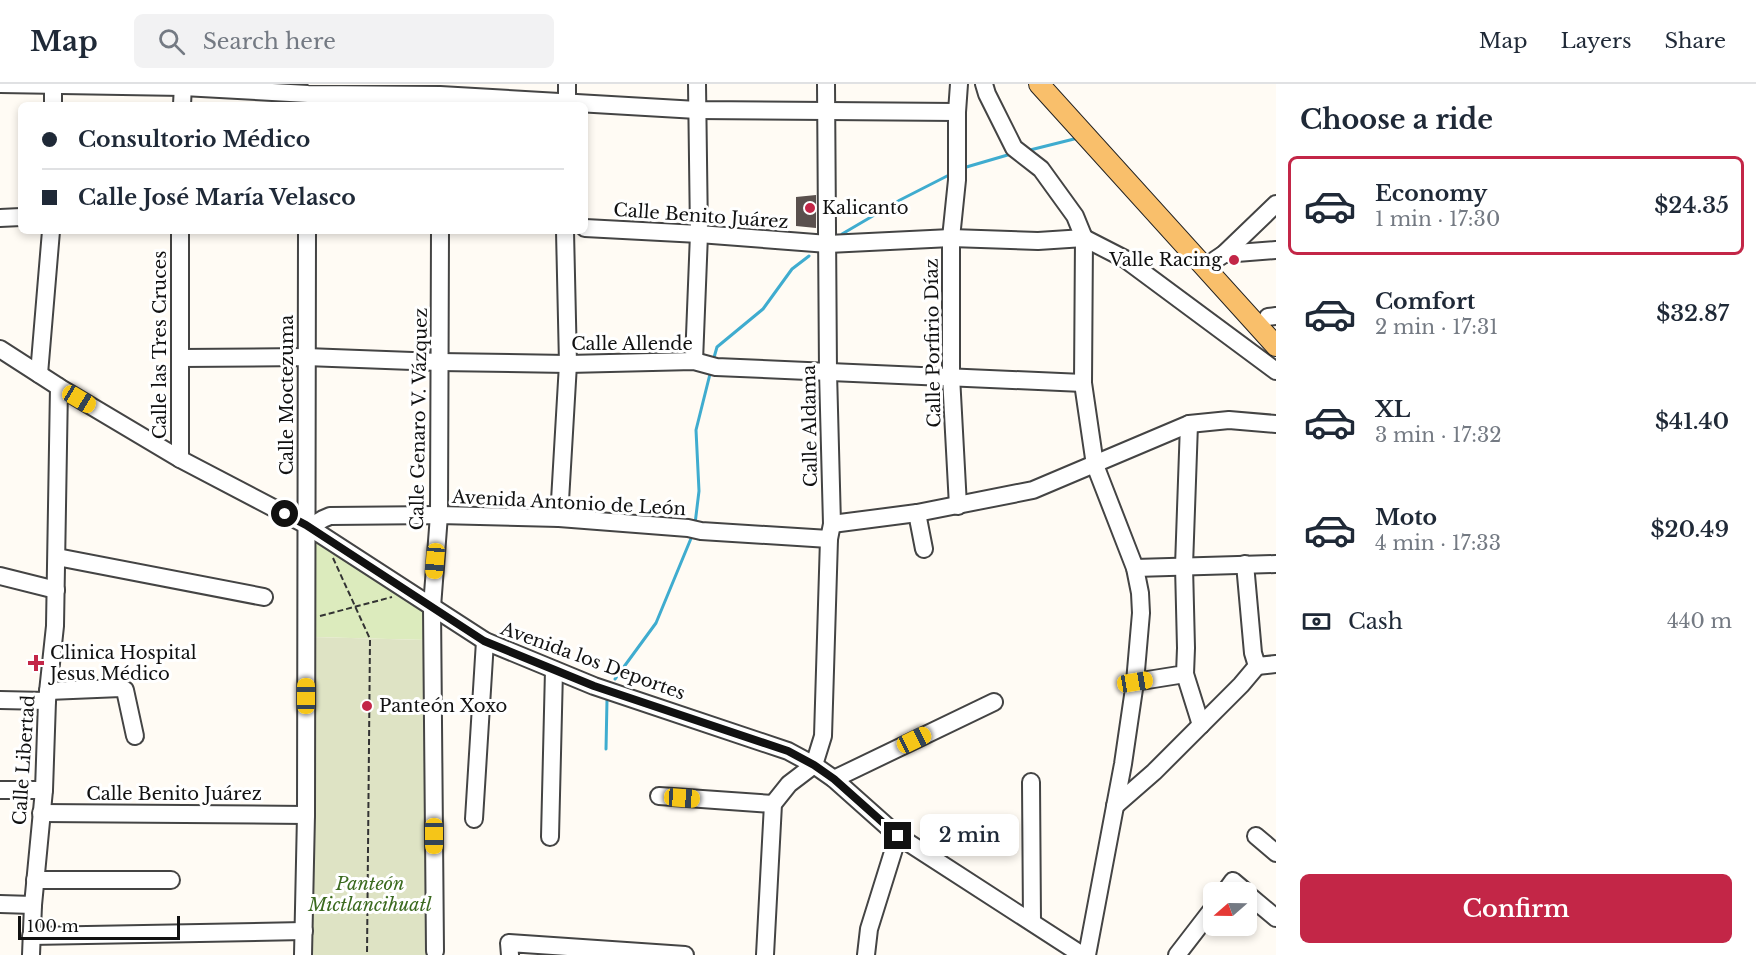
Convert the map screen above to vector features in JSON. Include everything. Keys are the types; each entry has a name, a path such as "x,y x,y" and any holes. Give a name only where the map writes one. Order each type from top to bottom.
{"main road":[{"path":"1039,84 1276,346"},
{"path":"1052,84 1219,257 1273,320"}],"street":[{"path":"0,84 183,86 308,94 440,95 539,102"},
{"path":"53,84 53,102"},
{"path":"567,84 567,102"},
{"path":"697,84 704,364"},
{"name":"Calle Aldama","path":"814,765 823,736 830,532 826,84"},
{"path":"588,105 697,110 957,112 959,84"},
{"path":"984,84 1014,148 1041,170 1075,216 1084,238 1083,383 1095,465 1135,568 1140,593 1141,613 1135,682 1087,955"},
{"path":"182,102 183,86"},
{"name":"Calle Porfirio Díaz","path":"957,112 958,159 951,238 951,376 958,506"},
{"path":"1219,257 1276,204"},
{"path":"0,218 18,217"},
{"name":"Calle Benito Juárez","path":"588,228 828,244 951,238 1038,241 1084,238"},
{"path":"39,374 51,234"},
{"name":"Calle las Tres Cruces","path":"180,234 180,459"},
{"name":"Calle Moctezuma","path":"303,955 308,526 306,357 308,234"},
{"name":"Calle Genaro V. Vázquez","path":"435,951 432,607 439,515 440,234"},
{"path":"559,518 568,363 565,234"},
{"path":"1084,238 1125,259 1276,371"},
{"path":"1219,257 1276,250"},
{"name":"Avenida los Deportes","path":"0,349 180,459 308,526 484,641 594,686 788,751 814,765 834,779 898,836 1082,955"},
{"name":"Calle Allende","path":"181,358 306,357 439,362 704,364 1083,383"},
{"name":"Calle Libertad","path":"31,955 33,904 44,790 48,696 55,626 59,387"},
{"name":"Avenida Antonio de León","path":"308,526 330,516 439,515 559,518 694,529 830,532 1034,490 1188,424 1228,420 1276,424"},
{"path":"1188,424 1184,566 1185,674 1201,725"},
{"path":"917,513 924,549"},
{"path":"57,557 264,597"},
{"path":"1245,564 1253,653 1257,666"},
{"path":"1135,568 1276,564"},
{"path":"0,576 56,590"},
{"path":"474,819 484,641"},
{"path":"1115,806 1154,772 1257,666 1276,664"},
{"path":"550,837 554,670"},
{"path":"1135,682 1185,674"},
{"path":"0,700 121,688 124,690 135,735"},
{"path":"834,779 994,702"},
{"path":"765,955 773,804 789,784 814,765"},
{"path":"1031,782 1032,922"},
{"path":"0,790 44,790"},
{"path":"659,796 773,804"},
{"name":"Calle Benito Juárez","path":"41,813 306,815"},
{"path":"866,955 869,929 898,836"},
{"path":"1256,836 1276,853"},
{"path":"35,880 171,880"},
{"path":"1257,902 1276,918"},
{"path":"0,904 33,904"},
{"path":"1177,955 1203,921"},
{"path":"31,936 304,931"},
{"path":"509,949 685,955"}],"path":[{"path":"331,555 370,639 367,955"},
{"path":"306,620 410,592"}],"green space":[{"path":"310,527 432,607 426,640 313,637"},
{"name":"Panteón Mictlancihuatl","path":"313,637 426,640 430,955 308,955"}],"building":[{"name":"Kalicanto","path":"816,195 816,228 796,226 796,197"}],"waterway":[{"path":"1026,151 1078,138"},
{"path":"963,168 1011,154"},
{"path":"842,234 900,200 951,174"},
{"path":"713,361 717,347 763,309 792,269 809,256"},
{"path":"695,524 699,491 696,430 711,370"},
{"path":"615,679 656,623 692,536"},
{"path":"606,749 607,700"}],"place":[{"name":"Kalicanto","path":"810,208"},
{"name":"Valle Racing","path":"1234,260"},
{"name":"Clinica Hospital Jesus Médico","path":"36,663"},
{"name":"Panteón Xoxo","path":"367,706"}],"route":[{"path":"285,514 306,525 484,641 594,686 788,751 834,779 898,836"}]}
